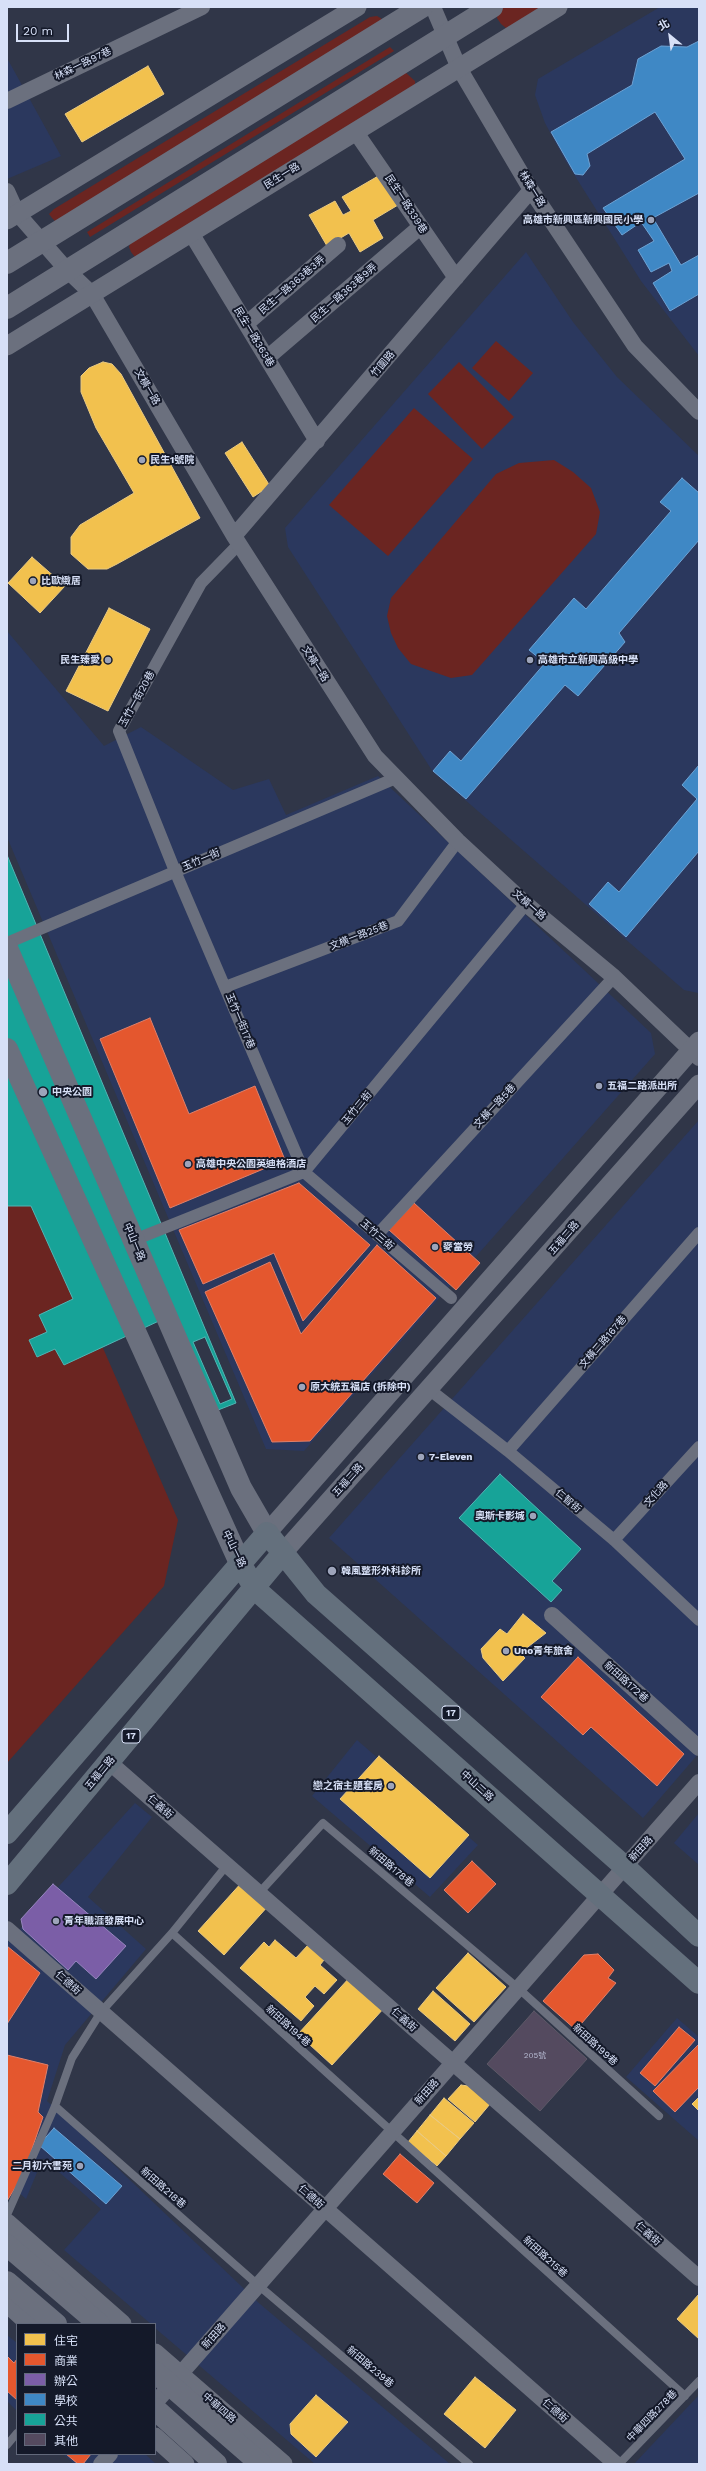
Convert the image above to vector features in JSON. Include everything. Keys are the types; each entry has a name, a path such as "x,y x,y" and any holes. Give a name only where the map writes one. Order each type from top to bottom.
{"main road":[{"path":"7,263 422,7"},
{"path":"7,308 492,7"},
{"name":"中山一路","path":"7,948 241,1488 267,1533"},
{"name":"中山一路","path":"7,1049 240,1563 255,1589"},
{"path":"7,1833 267,1533"},
{"name":"17","path":"267,1533 282,1554 316,1594 625,1867 699,1936"},
{"name":"五福二路","path":"7,1884 255,1589 282,1554"},
{"name":"中山二路","path":"255,1589 699,1983"},
{"path":"7,2245 98,2323"},
{"path":"7,2282 55,2323"},
{"name":"中華四路","path":"168,2377 261,2464"},
{"path":"156,2410 216,2464"}],"street":[{"name":"林森一路97巷","path":"7,101 202,7"},
{"path":"12,216 357,7"},
{"name":"林森一路","path":"433,7 459,68 532,190 635,346 699,412"},
{"name":"民生一路","path":"7,346 558,7"},
{"name":"民生一路339巷","path":"355,131 376,158 420,227 456,278"},
{"name":"竹圍路","path":"236,540 317,441 532,190"},
{"name":"文橫一路","path":"7,191 12,216 41,241 67,270 92,294 236,540 374,756 458,840 526,904 614,977 696,1050"},
{"name":"民生一路363巷9弄","path":"267,358 420,227"},
{"name":"民生一路363巷","path":"191,233 317,441"},
{"name":"民生一路363巷3弄","path":"246,324 338,245"},
{"name":"玉竹一街20巷","path":"175,871 119,731 201,583 236,540"},
{"name":"玉竹一街","path":"7,943 396,778"},
{"name":"文橫一路25巷","path":"225,987 398,922 458,840"},
{"name":"玉竹一街17巷","path":"175,871 304,1172"},
{"name":"玉竹二街","path":"134,1240 304,1172 526,904"},
{"name":"文橫一路5巷","path":"377,1235 614,977"},
{"path":"267,1533 696,1050"},
{"name":"五福二路","path":"282,1554 430,1390 699,1084"},
{"name":"玉竹三街","path":"304,1172 451,1298"},
{"name":"文橫二路167巷","path":"508,1451 699,1233"},
{"name":"仁智街","path":"430,1390 508,1451 614,1540 699,1619"},
{"name":"文化路","path":"614,1540 699,1447"},
{"name":"新田路172巷","path":"552,1615 699,1748"},
{"name":"仁義街","path":"109,1762 699,2278"},
{"name":"新田路","path":"156,2401 168,2377 258,2285 392,2134 699,1782"},
{"name":"仁德街","path":"7,1930 617,2464"},
{"path":"7,2223 121,2323"},
{"path":"7,2303 29,2323"},
{"name":"中華四路","path":"156,2355 168,2377 283,2464"},
{"path":"156,2439 184,2464"},
{"path":"101,2464 109,2455"}],"lane":[{"name":"新田路178巷","path":"259,1893 322,1823 518,1988"},
{"path":"7,2215 55,2106 72,2058 101,2012 172,1933 227,1865"},
{"name":"新田路194巷","path":"172,1933 392,2134"},
{"name":"新田路199巷","path":"518,1988 659,2116"},
{"name":"新田路218巷","path":"55,2106 258,2285"},
{"name":"新田路215巷","path":"392,2134 685,2396"},
{"name":"新田路239巷","path":"258,2285 469,2464"},
{"name":"中華四路278巷","path":"617,2464 699,2381"},
{"path":"7,2445 16,2434"}],"shaded area":[{"path":"502,7 549,7 514,29 506,28 497,18 499,9"},
{"name":"高雄市新興區新興國民小學","path":"660,7 699,7 699,356 641,281 565,160 545,123 535,95 538,79"},
{"path":"377,16 382,19 381,23 57,223 49,214 54,209 370,17"},
{"path":"390,47 394,51 90,237 87,232"},
{"path":"7,58 61,156 7,179"},
{"path":"405,72 415,81 415,87 135,257 131,252 129,247 131,240"},
{"name":"高雄市立新興高級中學","path":"526,252 573,322 617,377 699,456 698,993 684,990 433,772 288,547 285,528"},
{"path":"496,341 533,373 509,401 472,368"},
{"path":"459,362 514,417 482,449 428,394"},
{"path":"414,408 473,459 388,556 329,505"},
{"path":"554,460 573,472 591,488 600,512 596,534 472,675 451,678 411,664 398,648 391,633 387,616 391,598 496,474 519,463"},
{"path":"7,631 104,746 141,727 233,790 269,779 286,815 378,776 651,1033 655,1054 304,1451 266,1449 7,837"},
{"path":"699,1120 699,1753 643,1818 329,1538"},
{"path":"7,1128 178,1520 164,1586 7,1763"},
{"path":"357,1740 478,1845 430,1897 312,1796"},
{"path":"135,1803 152,1817 88,1897 146,1949 65,2045 47,2101 260,2304 450,2464 315,2464 156,2329 156,2323 150,2323 64,2250 101,2209 43,2158 26,2199 7,2182 7,1943"},
{"path":"699,1813 699,1865 674,1843"},
{"path":"677,2018 699,2037 699,2141 626,2077"},
{"path":"7,2335 16,2342 16,2410 7,2401"},
{"path":"699,2395 699,2464 634,2464"},
{"path":"64,2455 146,2455 156,2464 74,2464"}],"building: 住宅":[{"path":"148,66 164,94 82,142 65,114"},
{"path":"380,175 398,205 373,220 383,238 360,252 349,233 327,246 309,215 335,201 343,215 351,211 342,197"},
{"name":"民生1號院","path":"103,362 112,364 121,374 200,518 107,569 88,569 71,554 71,537 80,525 134,493 96,428 81,392 81,376 89,368"},
{"path":"242,442 270,486 253,497 225,453"},
{"path":"32,557 65,586 40,613 8,583"},
{"name":"民生臻愛","path":"109,608 150,629 108,711 66,691"},
{"path":"523,1614 546,1633 520,1653 525,1658 503,1681 483,1658 481,1649 500,1629 507,1634"},
{"path":"379,1756 469,1835 430,1878 340,1799"},
{"path":"243,1881 269,1905 224,1955 198,1931"},
{"path":"275,1940 296,1958 308,1945 324,1960 320,1965 337,1980 324,1994 315,1986 305,1997 314,2006 301,2021 240,1968 264,1942 269,1947"},
{"path":"468,1953 506,1987 474,2022 436,1988"},
{"path":"351,1976 385,2007 332,2065 298,2034"},
{"path":"433,1991 470,2024 455,2041 418,2009"},
{"path":"461,2085 468,2086 490,2104 475,2122 448,2099"},
{"path":"699,2097 699,2111 692,2104"},
{"path":"444,2098 474,2123 460,2139 430,2115"},
{"path":"430,2115 460,2139 446,2156 417,2131"},
{"path":"417,2131 446,2156 437,2166 408,2142"},
{"path":"699,2294 699,2339 677,2319"},
{"path":"475,2377 516,2410 485,2448 444,2414"},
{"path":"316,2395 348,2422 316,2457 291,2434 290,2424"}],"building: 商業":[{"path":"150,1018 189,1114 255,1086 285,1160 170,1208 100,1039"},
{"path":"299,1183 370,1245 303,1321 274,1253 203,1284 179,1230"},
{"name":"麥當勞","path":"414,1203 480,1263 456,1290 389,1230"},
{"name":"原大統五福店 (拆除中)","path":"377,1245 436,1298 310,1441 272,1442 205,1292 270,1262 301,1334"},
{"path":"578,1657 684,1754 657,1786 591,1727 583,1735 541,1697"},
{"path":"472,1861 496,1884 468,1913 444,1890"},
{"path":"7,1946 40,1973 7,2024"},
{"path":"598,1954 614,1970 608,1978 616,1983 576,2030 543,2001 584,1955"},
{"path":"679,2027 695,2040 655,2086 640,2073"},
{"path":"699,2044 699,2087 675,2112 653,2091"},
{"path":"7,2055 48,2065 38,2112 43,2117 23,2175 7,2201"},
{"path":"400,2154 434,2183 417,2203 383,2174"},
{"path":"7,2356 14,2363 16,2360 16,2399 7,2391"},
{"path":"67,2455 90,2455 83,2464 78,2464"}],"building: 辦公":[{"path":"53,1884 126,1946 96,1979 76,1961 68,1970 23,1929 21,1919"}],"building: 學校":[{"path":"699,41 699,193 653,218 681,265 699,255 699,294 670,311 653,283 672,271 669,263 651,272 638,250 654,241 641,222 622,235 603,208 685,159 655,112 587,154 590,166 583,175 575,174 551,132 632,85 638,59 661,46 687,47"},
{"path":"682,478 699,493 699,540 619,633 625,642 578,696 565,685 466,799 433,771 450,751 461,761 545,663 529,650 574,598 586,609 671,511 660,502"},
{"path":"699,765 699,851 626,937 589,904 608,882 619,892 697,799 682,785"},
{"name":"二月初六書苑","path":"54,2128 122,2186 106,2204 39,2145"}],"building: 公共":[{"path":"7,855 236,1403 218,1410 174,1314 64,1365 55,1349 37,1357 29,1340 47,1332 39,1315 73,1299 31,1206 7,1206"},
{"path":"205,1337 232,1399 220,1404 193,1342"},
{"path":"500,1474 581,1549 552,1581 562,1590 551,1602 459,1518"}],"building: 其他":[{"path":"534,2011 587,2059 540,2111 487,2064"}],"place":[{"name":"高雄市新興區新興國民小學","path":"651,220"},
{"name":"民生1號院","path":"142,460"},
{"name":"比歐緻居","path":"33,581"},
{"name":"民生臻愛","path":"108,660"},
{"name":"高雄市立新興高級中學","path":"530,660"},
{"name":"五福二路派出所","path":"599,1086"},
{"name":"中央公園","path":"43,1092"},
{"name":"高雄中央公園英迪格酒店","path":"188,1164"},
{"name":"麥當勞","path":"435,1247"},
{"name":"原大統五福店 (拆除中)","path":"302,1387"},
{"name":"7-Eleven","path":"421,1457"},
{"name":"奧斯卡影城","path":"533,1516"},
{"name":"韓風整形外科診所","path":"332,1571"},
{"name":"Uno青年旅舍","path":"506,1651"},
{"name":"戀之宿主題套房","path":"391,1786"},
{"name":"青年職涯發展中心","path":"56,1921"},
{"name":"二月初六書苑","path":"80,2166"}]}
